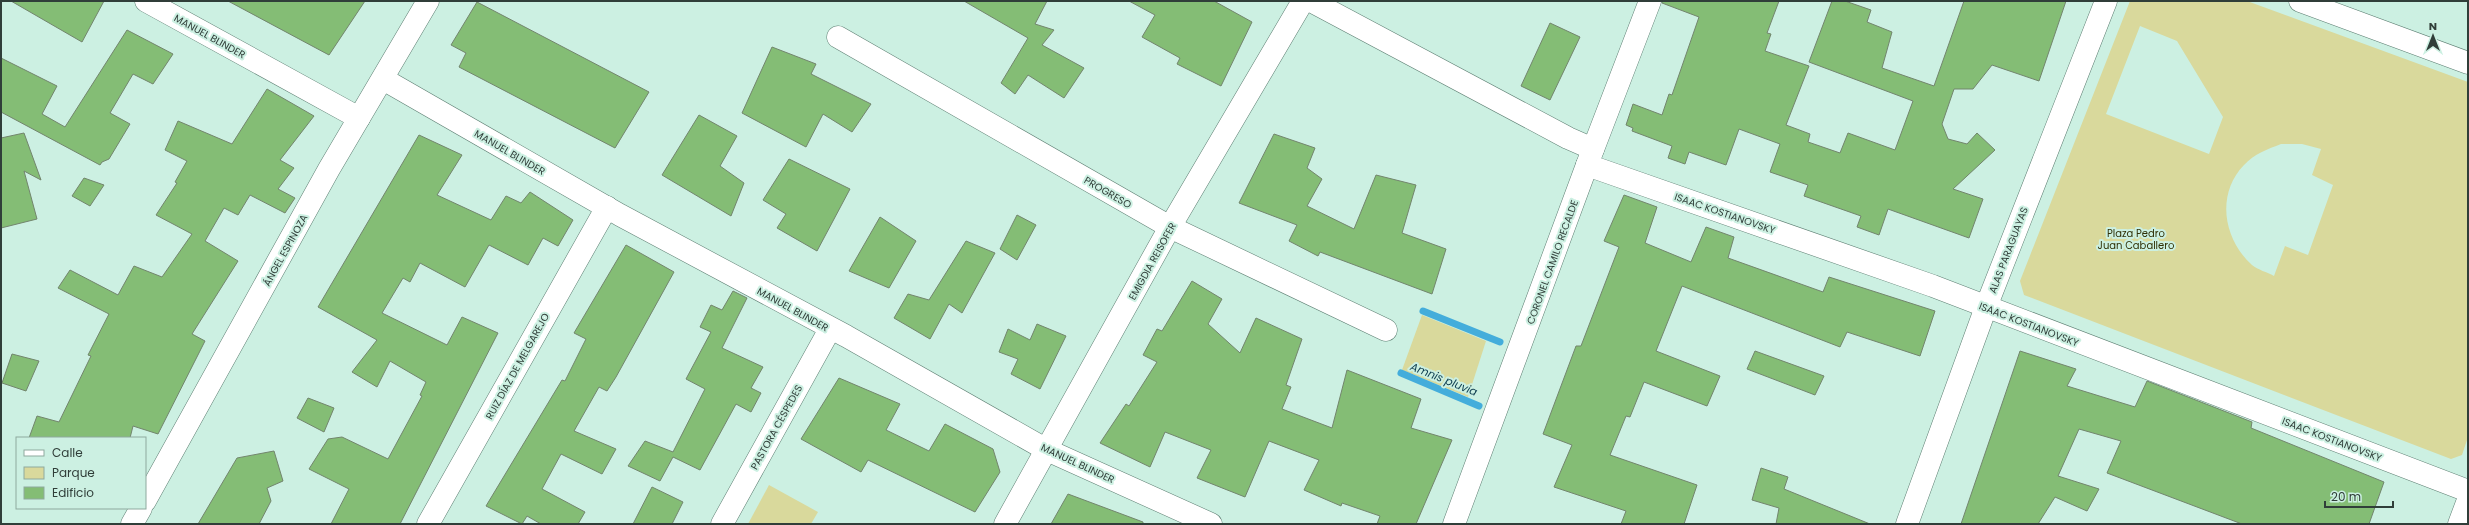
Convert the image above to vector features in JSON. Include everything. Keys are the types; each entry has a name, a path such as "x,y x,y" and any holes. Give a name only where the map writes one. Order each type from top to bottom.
{"street":[{"name":"MANUEL BLINDER","path":"146,1 359,118"},
{"name":"ÁNGEL ESPINOZA","path":"146,499 359,118 428,1"},
{"name":"EMIGDIA REISOFER","path":"1006,524 1170,227 1304,1"},
{"name":"ISAAC KOSTIANOVSKY","path":"1311,1 1568,138 1590,157 1926,283 2468,492"},
{"name":"CORONEL CAMILO RECALDE","path":"1454,524 1590,157 1650,1"},
{"name":"ALAS PARAGUAYAS","path":"1907,524 1986,307 2106,1"},
{"path":"2300,1 2468,63"},
{"name":"PROGRESO","path":"838,37 1170,227 1386,330"},
{"name":"MANUEL BLINDER","path":"383,79 607,208 830,329 1047,450 1211,524"},
{"name":"RUIZ DÍAZ DE MELGAREJO","path":"428,524 607,208"},
{"name":"PASTORA CÉSPEDES","path":"722,524 830,329"},
{"path":"2459,524 2468,500"},
{"path":"132,524 140,509"}],"green space":[{"name":"Plaza Pedro Juan Caballero","path":"2130,1 2247,1 2468,82 2468,437 2462,455 2451,459 2024,295 2020,281","holes":["2140,26 2177,41 2223,117 2209,154 2106,114","2281,144 2302,144 2321,149 2312,175 2333,185 2308,255 2285,246 2274,276 2254,267 2242,254 2229,230 2227,203 2229,189 2235,177 2244,165 2257,155"]},
{"path":"1422,315 1486,341 1468,397 1402,370"},
{"path":"769,485 818,512 811,524 748,524"}],"building":[{"path":"11,1 104,1 82,42"},
{"path":"228,1 365,1 329,55"},
{"path":"964,1 1047,1 1035,24 1054,30 1042,45 1084,68 1064,98 1028,75 1015,94 1001,83 1028,38"},
{"path":"1129,1 1214,1 1252,22 1221,86 1177,64 1180,58 1142,37 1155,15"},
{"path":"1662,1 1779,1 1767,33 1771,34 1765,51 1809,66 1786,125 1810,134 1808,142 1840,153 1848,133 1895,150 1913,101 1809,62 1832,1 1845,1 1871,10 1867,22 1892,32 1882,68 1934,86 1964,1 2066,1 2039,81 1992,65 1973,89 1954,89 1942,124 1948,139 1967,144 1977,133 1995,150 1953,189 1983,199 1969,238 1888,209 1879,235 1857,227 1861,216 1804,196 1808,185 1770,172 1780,144 1739,129 1726,165 1689,152 1685,164 1668,158 1672,146 1632,131 1633,128 1626,125 1633,104 1662,115 1669,94 1672,95 1699,17 1662,3"},
{"path":"477,2 649,92 615,148 459,67 466,53 451,45"},
{"path":"1550,23 1580,37 1550,100 1521,86"},
{"path":"127,30 173,54 153,84 133,74 110,113 130,124 109,159 102,162 100,165 1,112 1,58 57,86 42,114 65,127"},
{"path":"772,47 816,64 811,74 871,104 852,132 823,114 806,147 742,113"},
{"path":"267,89 314,116 280,160 294,168 278,189 295,198 285,213 250,195 238,215 224,208 205,241 238,261 192,334 205,341 158,434 133,426 130,437 29,437 37,416 59,422 91,356 88,355 109,314 58,288 70,270 118,295 134,266 162,277 192,234 156,215 177,183 175,182 187,161 165,150 178,121 232,144"},
{"path":"699,115 737,136 720,166 744,183 731,216 662,175"},
{"path":"24,133 41,180 24,171 37,219 1,228 1,138"},
{"path":"1274,134 1315,148 1307,168 1322,179 1307,206 1354,229 1376,175 1416,185 1402,233 1446,249 1432,294 1320,252 1318,256 1289,241 1297,225 1239,203"},
{"path":"419,135 462,155 437,195 491,220 506,196 521,203 530,192 573,220 558,246 543,238 528,265 489,245 465,287 420,263 410,282 403,278 382,313 447,345 462,317 498,333 400,524 331,524 349,489 309,469 328,439 342,437 388,459 422,396 420,395 426,382 390,361 377,387 352,372 377,340 318,307"},
{"path":"789,159 850,189 817,251 777,228 786,214 763,200"},
{"path":"84,178 104,185 90,206 72,196"},
{"path":"1624,195 1657,207 1645,243 1691,262 1706,227 1734,237 1728,258 1823,292 1829,277 1935,311 1920,356 1847,332 1840,347 1682,286 1656,351 1720,376 1707,406 1644,382 1630,417 1626,416 1610,455 1697,485 1684,524 1621,524 1626,511 1554,487 1572,445 1543,434 1576,346 1581,346 1619,247 1604,241"},
{"path":"1017,215 1036,225 1017,260 1000,249"},
{"path":"880,217 916,241 889,288 849,271"},
{"path":"966,241 995,253 962,313 949,304 930,339 894,318 908,294 929,300"},
{"path":"626,245 674,272 616,377 607,391 599,387 574,431 616,449 602,474 561,454 542,489 585,512 578,524 541,524 527,516 522,524 486,506 562,380 565,381 586,339 574,333"},
{"path":"1192,281 1222,299 1208,324 1240,353 1256,318 1302,339 1286,385 1291,387 1282,409 1332,428 1347,370 1421,399 1411,428 1452,440 1416,524 1377,524 1380,516 1342,503 1341,506 1304,490 1319,460 1269,441 1245,497 1197,478 1211,450 1165,432 1150,467 1100,443 1126,404 1129,406 1157,362 1143,355 1157,329 1162,331"},
{"path":"733,291 747,298 722,348 763,367 751,388 761,393 751,412 736,404 700,470 673,457 660,481 628,466 645,441 673,452 705,389 686,379 711,332 700,327 711,305 722,310"},
{"path":"1037,324 1066,336 1040,389 1011,374 1018,359 999,352 1008,329 1030,340"},
{"path":"1755,351 1824,376 1815,395 1747,369"},
{"path":"2020,351 2076,369 2067,386 2135,407 2147,381 2252,422 2251,428 2384,482 2369,524 2242,524 2107,473 2121,441 2079,429 2058,476 2099,489 2087,511 2055,497 2038,524 1961,524"},
{"path":"12,354 39,361 26,391 2,383"},
{"path":"839,378 900,404 886,430 929,451 945,424 993,449 1000,472 975,512 868,460 861,472 801,439"},
{"path":"308,398 334,408 324,432 297,418"},
{"path":"274,451 283,481 267,488 271,501 259,524 198,524 237,458"},
{"path":"1761,468 1788,477 1784,489 1870,524 1776,524 1779,508 1752,500"},
{"path":"652,487 683,502 672,524 633,524"},
{"path":"1068,494 1143,522 1143,524 1051,524"}],"waterway":[{"name":"Amnis pluvia","path":"1423,311 1500,342"},
{"name":"Amnis pluvia","path":"1401,373 1479,406"}]}
